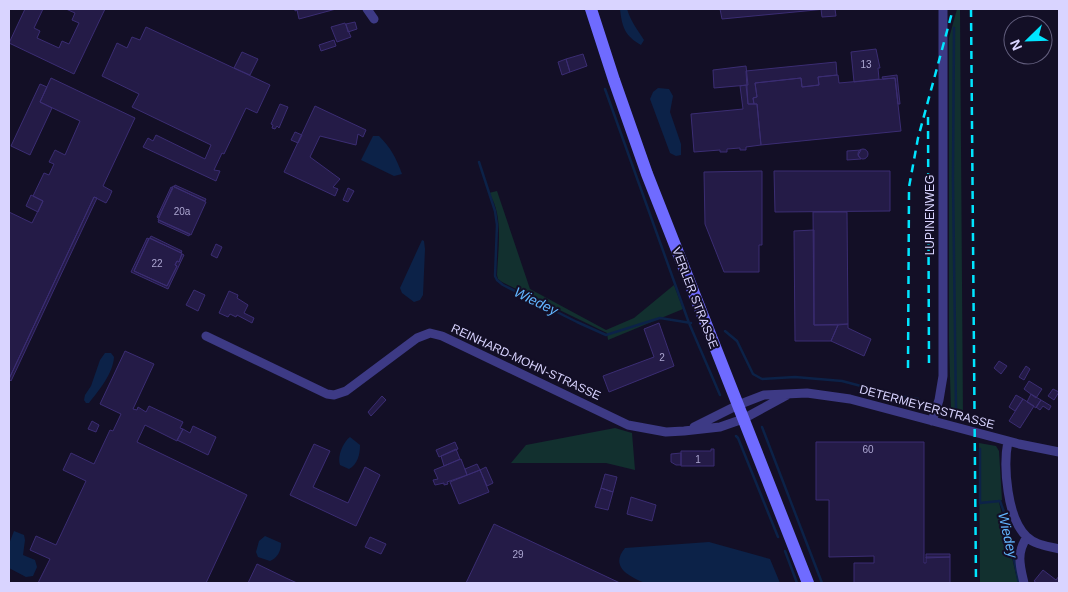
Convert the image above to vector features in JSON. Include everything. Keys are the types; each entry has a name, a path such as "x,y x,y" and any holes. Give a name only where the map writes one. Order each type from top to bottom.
{"main road":[{"name":"VERLER STRASSE","path":"591,9 647,174 808,583"}],"street":[{"path":"367,9 374,19"},
{"name":"LUPINENWEG","path":"932,421 943,376 943,9"},
{"name":"REINHARD-MOHN-STRASSE","path":"206,336 327,394 334,395 346,391 417,338 430,333 456,343 628,426 666,432 684,431 720,427 743,418"},
{"name":"DETERMEYERSTRASSE","path":"738,405 764,395 787,395 807,392 850,399 1008,441 1059,452"},
{"name":"DETERMEYERSTRASSE","path":"743,418 787,395"},
{"name":"REINHARD-MOHN-STRASSE","path":"684,431 738,405"},
{"path":"1008,441 1007,474 1010,507 1016,524 1027,537 1036,543 1059,549"},
{"path":"1024,583 1019,559 1022,545 1027,537"}],"green space":[{"path":"957,9 960,9 963,419 955,416 951,410 949,342 949,38"},
{"path":"497,191 530,289 606,330 634,318 674,285 683,309 608,340 607,333 502,282 498,279 497,275 499,233 497,212 489,193"},
{"path":"615,428 632,433 635,470 606,463 511,463 526,445"},
{"path":"979,443 996,446 999,451 1002,500 999,502 1018,583 980,583"}],"water":[{"path":"620,9 627,9 632,22 644,40 641,45 631,38 625,30"},
{"path":"658,88 669,89 673,96 670,112 681,144 681,155 676,156 670,153 650,99 653,92"},
{"path":"373,136 379,136 387,145 402,174 394,176 361,160"},
{"path":"422,240 424,241 425,249 423,295 420,300 414,302 402,293 400,288"},
{"path":"105,353 111,353 114,357 111,370 97,393 89,403 86,403 84,400 85,395 91,386 100,360"},
{"path":"350,437 360,445 360,448 356,462 349,469 340,465 339,458 343,446"},
{"path":"14,531 24,535 23,555 35,560 37,567 33,576 26,577 9,568 9,544"},
{"path":"265,536 281,543 278,554 270,561 258,557 256,552 259,541"},
{"path":"709,542 770,559 780,583 645,583 633,578 620,566 619,561 625,548"}],"building":[{"path":"25,9 43,9 34,28 40,31 37,38 59,48 62,41 69,44 79,23 72,20 75,13 66,9 105,9 74,74 9,43"},
{"path":"295,9 336,9 299,19"},
{"path":"720,9 826,9 722,19"},
{"path":"821,9 835,9 836,16 822,17"},
{"path":"355,22 357,29 348,32 346,24"},
{"path":"345,23 351,37 337,42 331,27"},
{"path":"146,27 270,85 257,113 246,108 224,154 222,153 214,170 220,171 216,181 143,147 148,138 153,141 156,135 205,159 211,145 132,107 139,94 102,76 117,43 127,48 132,37 140,40"},
{"path":"334,40 336,46 321,51 319,45"},
{"path":"876,49 880,68 878,68 879,79 854,82 851,52"},
{"path":"242,52 258,59 250,75 234,68"},
{"path":"583,54 587,66 570,72 566,59"},
{"path":"566,59 570,72 562,75 558,62"},
{"path":"836,62 837,75 818,77 819,85 802,87 801,78 755,83 757,97 753,98 754,104 748,104 746,71"},
{"path":"746,66 748,85 714,88 713,70"},
{"path":"838,75 839,83 895,78 901,131 761,145 757,104 754,104 753,98 757,97 755,83 801,78 802,87 819,85 818,77"},
{"path":"897,75 900,104 898,104 895,78 883,79 882,77"},
{"path":"51,78 135,118 103,186 112,191 109,198 106,203 94,197 9,379 9,212 32,223 43,201 33,196 44,173 49,175 54,164 49,162 55,150 65,155 80,121 40,102"},
{"path":"40,84 47,87 40,102 52,108 30,155 11,146"},
{"path":"746,85 748,104 757,104 761,145 746,147 746,150 740,150 740,148 727,149 727,152 720,152 720,150 694,152 691,114 743,109 740,86"},
{"path":"280,104 288,107 279,128 277,126 275,129 272,128 273,125 271,124"},
{"path":"315,106 366,130 363,137 358,134 356,145 320,136 310,157 340,179 333,187 338,189 335,196 284,172"},
{"path":"295,132 302,135 298,143 291,140"},
{"path":"863,149 868,154 863,159 858,154"},
{"path":"861,150 858,155 861,159 847,160 847,151"},
{"path":"762,171 762,245 759,245 759,272 724,272 705,224 704,172"},
{"path":"774,171 890,171 890,211 775,212"},
{"path":"175,185 206,199 205,201 174,187"},
{"path":"173,186 206,202 191,235 158,220"},
{"path":"171,187 173,188 158,218 157,217"},
{"path":"348,188 354,191 348,202 343,200"},
{"path":"31,195 43,201 38,212 26,206"},
{"path":"94,197 97,198 11,381 9,379"},
{"path":"813,212 847,212 848,324 814,325"},
{"path":"159,220 190,234 189,236 158,222"},
{"path":"814,230 814,325 838,325 831,341 795,341 794,231"},
{"path":"151,236 182,251 181,253 150,238"},
{"path":"147,238 149,239 134,271 167,286 177,266 175,265 177,261 179,262 182,254 184,255 168,289 131,272"},
{"path":"149,238 182,253 167,286 134,271"},
{"path":"216,244 222,247 217,258 211,255"},
{"path":"194,290 205,295 198,311 186,305"},
{"path":"229,291 238,295 237,298 248,305 244,313 254,318 252,323 237,315 236,317 230,314 228,317 219,313"},
{"path":"659,323 674,366 609,392 603,376 654,357 644,329"},
{"path":"848,324 848,328 871,339 864,356 831,341 838,325"},
{"path":"125,351 154,364 133,409 137,410 138,407 146,412 149,406 183,422 180,428 183,429 177,441 145,425 137,442 247,495 206,583 38,583 50,559 30,550 36,536 56,545 86,481 63,470 71,453 94,464 110,430 113,431 121,414 100,404"},
{"path":"999,361 1007,366 1001,374 994,368"},
{"path":"1026,366 1030,369 1024,380 1019,377"},
{"path":"1029,381 1042,389 1036,398 1024,389"},
{"path":"1053,389 1059,392 1054,400 1048,396"},
{"path":"1031,394 1041,400 1036,408 1027,402"},
{"path":"1016,395 1023,399 1015,411 1009,407"},
{"path":"382,396 386,400 371,416 368,412"},
{"path":"1023,399 1034,406 1020,428 1009,421"},
{"path":"1041,400 1051,406 1049,410 1043,406 1040,410 1036,407"},
{"path":"92,421 99,425 96,432 88,429"},
{"path":"193,426 216,437 208,455 177,440 183,429 190,433"},
{"path":"455,442 458,449 439,457 436,450"},
{"path":"816,442 924,442 924,563 926,563 926,557 950,557 950,583 854,583 854,563 874,563 874,556 829,557 829,500 816,500"},
{"path":"314,444 330,451 313,487 348,503 365,467 380,475 356,526 290,495"},
{"path":"456,449 460,459 444,466 441,456"},
{"path":"711,449 714,449 714,466 681,466 681,451 711,451"},
{"path":"681,453 681,465 671,462 671,454"},
{"path":"461,459 467,475 447,482 448,484 435,485 433,480 438,479 434,470"},
{"path":"477,464 480,470 467,475 465,469"},
{"path":"486,467 493,483 487,486 480,470"},
{"path":"480,470 489,492 459,504 450,482"},
{"path":"605,474 617,477 613,492 601,488"},
{"path":"601,488 613,492 608,510 595,507"},
{"path":"631,497 656,505 652,521 627,514"},
{"path":"494,524 620,583 466,583"},
{"path":"370,537 386,544 381,554 365,547"},
{"path":"926,554 950,554 950,557 926,558"},
{"path":"257,564 286,578 297,583 248,583"},
{"path":"1043,570 1056,580 1059,576 1059,583 1037,583 1034,581"}],"waterway":[{"path":"954,28 953,179 956,412"},
{"path":"605,89 689,323 720,395"},
{"name":"Wiedey","path":"479,162 495,211 497,225 495,276 503,285 606,335 660,318 691,323"},
{"name":"Wiedey","path":"725,331 737,341 753,374 762,379 795,377 842,381 918,399"},
{"path":"762,427 822,583"},
{"path":"736,436 778,537"},
{"name":"Wiedey","path":"980,449 980,503 1000,501 1019,583"},
{"path":"785,551 797,583"}],"railway":[{"path":"908,368 909,187 918,138 953,9"},
{"path":"971,9 976,583"},
{"path":"928,117 929,369"}]}
